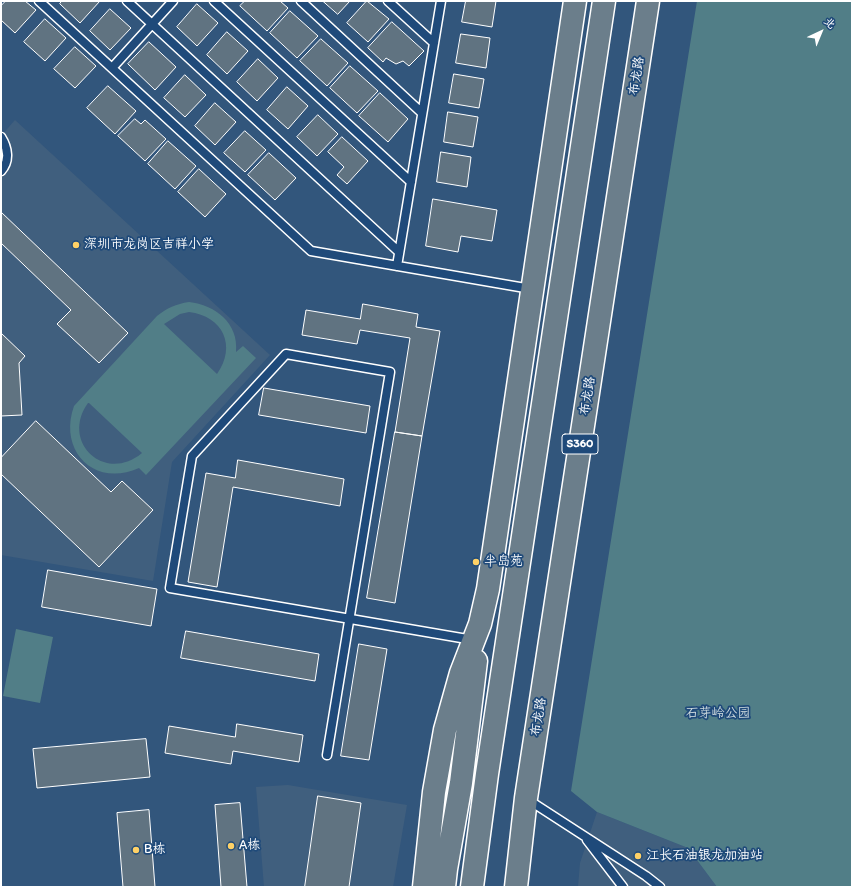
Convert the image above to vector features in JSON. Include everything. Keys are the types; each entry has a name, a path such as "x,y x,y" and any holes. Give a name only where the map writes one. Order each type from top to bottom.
{"main road":[{"path":"424,887 434,792 445,730 461,673 477,632 488,589 575,1"},
{"path":"472,887 487,774 604,1"},
{"name":"布龙路","path":"516,887 526,798 648,1"},
{"path":"446,881 461,783 477,632"},
{"path":"446,881 487,774"}],"lane":[{"path":"39,1 311,251 532,289"},
{"path":"126,1 399,252"},
{"path":"112,68 173,1"},
{"path":"214,1 411,182"},
{"path":"301,1 422,113"},
{"path":"388,1 434,43"},
{"path":"397,266 441,1"},
{"path":"1,137 8,153 5,166 1,170"},
{"path":"327,756 349,618 390,372 286,354 192,456 170,588 349,618 477,632"},
{"path":"526,798 646,876 660,887"},
{"path":"582,834 623,887"}],"shaded area":[{"name":"深圳市龙岗区吉祥小学","path":"15,120 270,355 172,462 153,581 1,555 1,136"},
{"path":"288,785 407,805 393,887 264,887 256,787"},
{"name":"江长石油银龙加油站","path":"597,812 688,848 717,887 578,887 580,863"}],"green space":[{"name":"石芽岭公园","path":"697,1 852,1 852,887 717,887 688,848 597,812 571,791"},
{"path":"189,302 208,307 216,311 229,324 234,332 236,352 243,346 256,358 146,475 139,468 123,473 108,473 94,469 84,461 76,451 71,437 70,422 74,406 157,316 176,305","holes":["189,312 211,319 223,334 226,343 226,353 217,374 164,324 180,314","89,403 142,453 128,461 114,464 101,461 91,454 83,444 79,432 81,418"]},
{"path":"16,629 53,637 40,703 3,696"}],"building":[{"path":"6,1 25,1 36,10 15,33 1,20 1,6"},
{"path":"62,1 100,1 80,23 60,4"},
{"path":"245,1 280,1 288,8 267,31 240,6"},
{"path":"323,1 350,1 338,14"},
{"path":"367,1 389,19 368,42 347,23"},
{"path":"466,1 496,1 492,27 462,22"},
{"path":"197,4 218,23 197,46 177,27"},
{"path":"110,9 131,28 110,50 90,31"},
{"path":"290,11 318,36 297,58 270,33"},
{"path":"45,19 66,38 45,61 24,42"},
{"path":"392,22 424,51 409,66 403,61 396,64 386,58 383,62 368,48"},
{"path":"227,32 248,51 227,74 207,55"},
{"path":"461,34 490,38 486,68 456,63"},
{"path":"321,39 348,63 327,86 300,61"},
{"path":"149,42 176,67 155,90 128,64"},
{"path":"75,47 96,66 75,88 54,69"},
{"path":"258,59 278,78 257,101 237,82"},
{"path":"350,66 378,91 357,113 330,88"},
{"path":"454,74 484,79 479,108 449,103"},
{"path":"185,75 206,95 185,117 164,98"},
{"path":"108,86 136,111 115,134 87,108"},
{"path":"287,87 308,106 288,129 267,110"},
{"path":"380,93 408,119 388,142 359,116"},
{"path":"215,103 236,122 215,145 195,126"},
{"path":"448,112 478,117 473,147 444,142"},
{"path":"318,115 338,134 317,156 297,137"},
{"path":"135,119 141,124 145,120 166,139 145,161 118,136"},
{"path":"245,131 266,150 245,172 224,153"},
{"path":"342,137 368,161 347,184 337,175 344,167 328,152"},
{"path":"168,141 196,166 175,189 148,164"},
{"path":"441,152 471,157 467,187 437,182"},
{"path":"269,153 296,178 275,200 248,175"},
{"path":"199,169 226,194 205,217 178,192"},
{"path":"433,199 497,210 492,241 461,236 458,252 426,246"},
{"path":"1,212 128,333 99,363 57,324 71,310 1,243"},
{"path":"363,304 418,314 416,327 440,331 422,436 395,432 410,338 360,330 357,344 302,335 306,310 360,319"},
{"path":"1,333 25,356 19,363 22,415 1,416"},
{"path":"264,388 370,406 366,433 259,415"},
{"path":"36,421 111,492 122,481 153,510 99,567 1,474 1,458"},
{"path":"395,432 422,436 395,603 367,598"},
{"path":"238,460 344,479 340,506 233,487 217,587 188,582 206,473 235,478"},
{"path":"48,570 157,589 151,626 42,607"},
{"path":"186,631 319,654 315,681 181,658"},
{"path":"359,644 387,649 369,760 341,756"},
{"path":"237,724 303,735 299,762 233,751 231,764 165,753 169,726 235,737"},
{"path":"146,739 150,777 37,788 33,749"},
{"path":"318,796 361,803 349,887 305,887"},
{"name":"A栋","path":"240,803 247,887 221,887 215,805"},
{"name":"B栋","path":"149,810 155,887 123,887 117,813"}],"place":[{"name":"深圳市龙岗区吉祥小学","path":"76,245"},
{"name":"半岛苑","path":"476,562"},
{"name":"A栋","path":"231,846"},
{"name":"B栋","path":"136,850"},
{"name":"江长石油银龙加油站","path":"638,856"}]}
